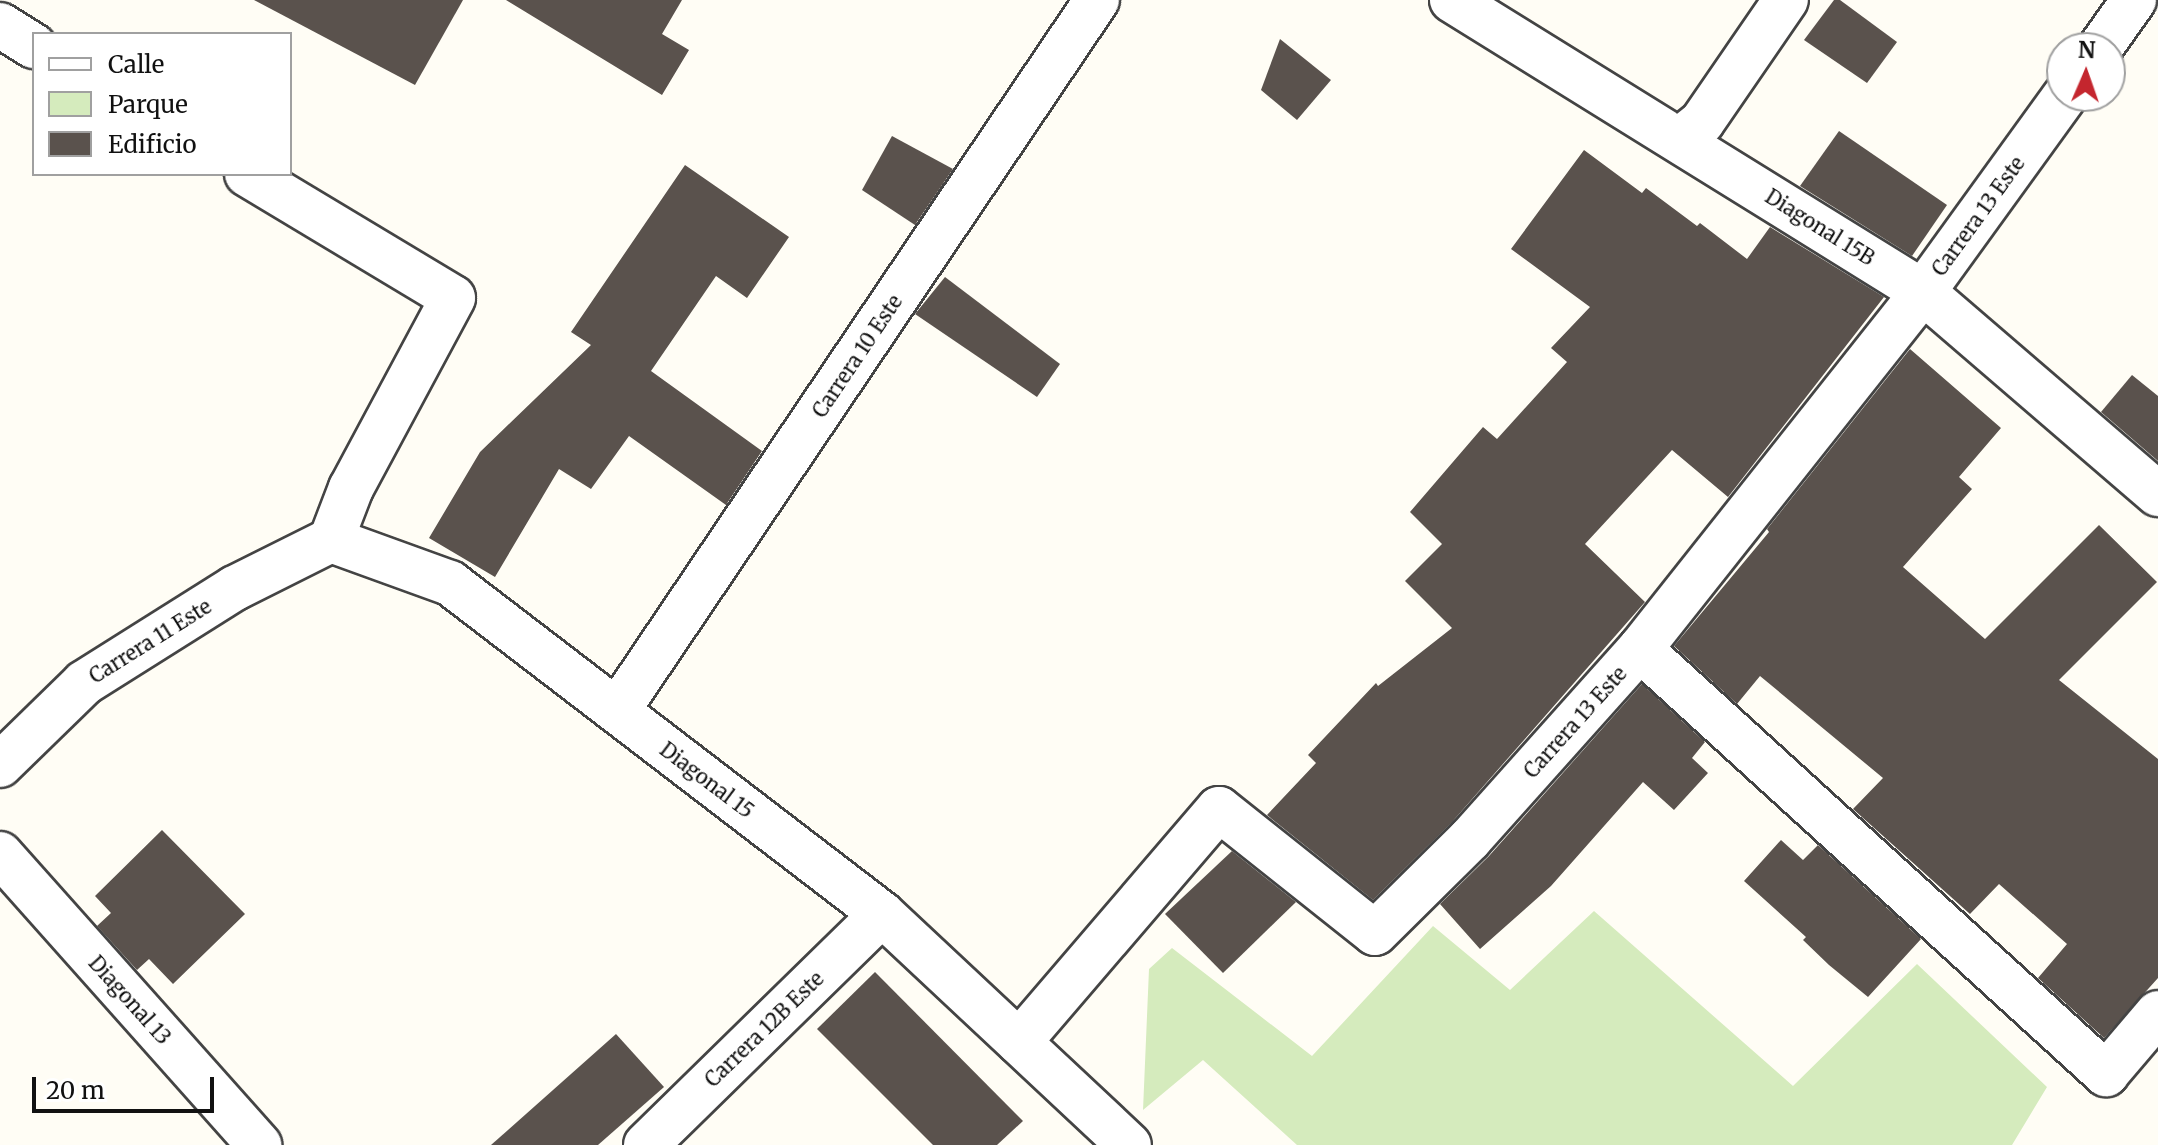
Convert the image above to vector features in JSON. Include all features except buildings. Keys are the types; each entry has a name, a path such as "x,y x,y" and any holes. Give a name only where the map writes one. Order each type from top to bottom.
{"street":[{"name":"Carrera 10 Este","path":"617,711 1097,0"},
{"name":"Diagonal 15B","path":"1452,0 1681,139 1923,292 2158,494"},
{"path":"1681,139 1702,122 1786,0"},
{"path":"2111,32 2134,0"},
{"path":"0,25 32,45"},
{"name":"Carrera 13 Este","path":"1019,1042 1219,809 1375,933 1470,839 1640,649 1923,292 2053,112"},
{"path":"250,176 453,298 351,488 331,540"},
{"name":"Diagonal 15","path":"331,540 450,583 882,914 1129,1145"},
{"name":"Carrera 11 Este","path":"0,765 84,683 235,588 331,540"},
{"path":"1640,649 2106,1074 2158,1013"},
{"name":"Diagonal 13","path":"0,854 259,1145"},
{"name":"Carrera 12B Este","path":"646,1145 882,914"}],"green space":[{"path":"1594,911 1793,1086 1917,964 2047,1087 2012,1145 1297,1145 1203,1060 1143,1110 1149,969 1172,948 1312,1056 1433,926 1510,990"}]}
